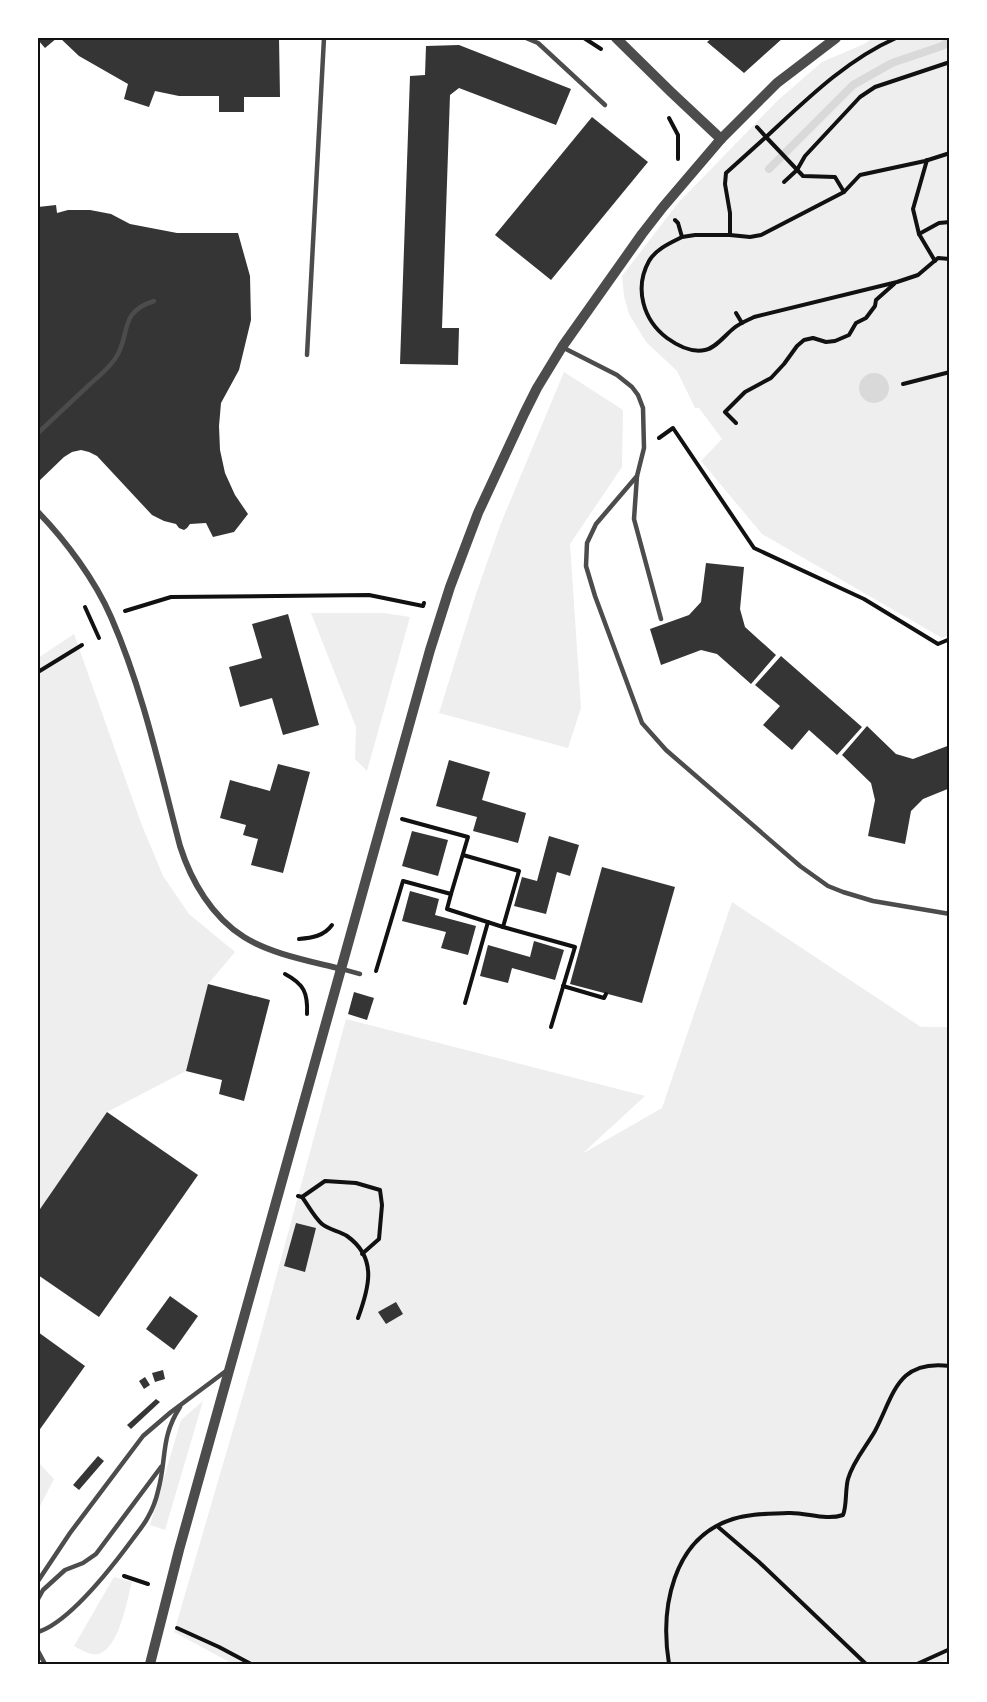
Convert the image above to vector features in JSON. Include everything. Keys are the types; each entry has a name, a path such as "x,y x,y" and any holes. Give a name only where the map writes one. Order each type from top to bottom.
{"street":[{"path":"616,38 721,139"},
{"path":"150,1663 173,1573 430,650 450,587 478,513 537,388 561,347 642,234 721,139 777,83 836,38"},
{"path":"38,512 82,567 111,616 139,693 180,846 198,889 224,921 244,937 267,948 342,969"}],"lane":[{"path":"307,355 324,38"},
{"path":"526,38 538,43 605,105"},
{"path":"38,433 111,365 120,351 130,317 136,309 154,301"},
{"path":"561,347 617,375 632,387 643,408 644,448 636,476 634,519 661,619"},
{"path":"636,476 596,525 587,543 586,566 642,723 666,750 800,866 828,886 873,901 950,914"},
{"path":"342,969 360,974"},
{"path":"38,1581 70,1533 143,1436 230,1367"},
{"path":"38,1632 56,1624 67,1615 118,1559 148,1519 158,1491 165,1438 172,1419 181,1405"},
{"path":"38,1599 43,1590 65,1570 83,1563 96,1554 162,1466"},
{"path":"38,1651 45,1665"}],"path":[{"path":"730,235 726,173 848,65 896,38"},
{"path":"784,182 860,97 885,83 950,62"},
{"path":"754,124 803,176 835,177 844,192"},
{"path":"950,153 860,176 844,192 761,235 682,237 663,247 650,260 642,279 642,300 649,319 659,332 675,344 692,351 708,350 735,327 754,317 897,282 918,275 938,258 950,259"},
{"path":"927,160 913,209 919,234 935,261"},
{"path":"669,215 678,223 682,237"},
{"path":"919,234 939,223 950,222"},
{"path":"736,423 725,412 745,392 771,378 797,346 804,340 813,338 826,342 849,335 856,322 866,318 876,300 897,282"},
{"path":"735,313 742,323"},
{"path":"903,384 950,372"},
{"path":"644,448 673,428 754,548 864,599 938,644 950,639"},
{"path":"125,611 171,597 369,595 423,606"},
{"path":"38,672 82,645"},
{"path":"406,820 468,837 447,909 575,947 551,1027"},
{"path":"462,855 519,871 503,927"},
{"path":"374,978 403,881 451,894"},
{"path":"465,1003 488,922"},
{"path":"302,986 308,1000 307,1020"},
{"path":"563,986 604,998 606,993"},
{"path":"358,1318 368,1291 369,1264 362,1254 358,1246 347,1236 322,1224 302,1197 325,1181 356,1183 380,1190 382,1205 379,1239 362,1254"},
{"path":"669,1665 665,1629 668,1605 675,1575 693,1545 717,1526 734,1518 792,1513 829,1517 843,1515 848,1478 874,1432 892,1392 914,1370 929,1365 950,1366"},
{"path":"717,1526 759,1562 866,1665"},
{"path":"124,1576 148,1584"},
{"path":"172,1626 219,1647 251,1665"},
{"path":"918,1665 950,1649"}],"shaded area":[{"path":"873,38 949,38 949,635 942,638 762,534 701,461 722,439 699,408 695,408 677,371 646,342 629,314 624,296 622,276 678,203 777,101 822,62"},
{"path":"564,372 623,410 622,467 570,544 581,708 568,748 439,713 501,523"},
{"path":"874,373 885,377 889,388 885,399 874,403 863,399 859,388 863,377"},
{"path":"311,613 384,613 410,617 367,771 355,759 356,727"},
{"path":"74,634 141,823 163,876 189,914 235,952 208,984 186,1071 107,1112 38,1212 38,658"},
{"path":"732,902 921,1027 949,1027 949,1658 937,1664 233,1664 174,1632 258,1344 346,1019 645,1096 582,1154 662,1108"},
{"path":"203,1401 165,1530 150,1525 181,1420"},
{"path":"38,1462 54,1479 38,1510"},
{"path":"114,1577 132,1582 120,1626 109,1647 101,1653 88,1653 74,1646"}],"building":[{"path":"38,38 57,38 45,48"},
{"path":"60,38 279,38 280,97 244,97 244,112 219,112 219,96 179,96 155,91 149,107 124,99 128,84 79,56"},
{"path":"712,38 783,38 744,73 707,42"},
{"path":"459,45 571,89 556,125 459,88 450,95 442,328 459,328 458,365 400,364 410,76 425,75 426,46"},
{"path":"592,117 648,162 551,280 495,235"},
{"path":"56,205 57,213 68,210 90,210 111,214 130,224 177,233 238,233 250,276 251,320 239,370 221,403 219,426 220,450 225,473 235,495 248,514 234,532 213,537 206,523 190,524 184,530 176,524 152,515 97,456 89,452 81,450 72,452 38,482 38,207"},
{"path":"706,563 744,567 740,609 745,627 776,655 751,684 717,654 701,650 661,665 650,629 689,615 701,602"},
{"path":"288,614 319,725 283,735 272,698 240,707 229,667 262,658 252,624"},
{"path":"781,656 862,727 837,755 809,730 792,750 763,725 780,706 755,685"},
{"path":"867,726 896,754 913,759 950,745 950,788 923,799 911,811 905,844 868,836 875,800 871,783 842,755"},
{"path":"449,760 490,772 482,800 526,813 518,843 473,831 477,817 436,806"},
{"path":"278,764 310,772 283,873 251,865 258,839 243,835 246,825 220,818 230,780 270,791"},
{"path":"412,831 448,840 438,876 402,866"},
{"path":"549,836 579,845 570,876 557,872 546,914 514,906 522,877 537,881"},
{"path":"602,867 675,887 642,1003 570,984"},
{"path":"410,891 439,899 435,915 476,926 468,955 441,948 446,932 402,921"},
{"path":"534,941 564,950 555,980 512,968 508,983 480,976 488,945 530,957"},
{"path":"208,984 270,1000 244,1101 219,1094 222,1080 186,1071"},
{"path":"354,992 374,998 367,1020 348,1014"},
{"path":"107,1112 198,1175 99,1317 38,1275 38,1212"},
{"path":"296,1223 316,1228 305,1272 284,1266"},
{"path":"170,1296 198,1316 174,1350 146,1329"},
{"path":"396,1302 403,1314 386,1324 378,1312"},
{"path":"38,1332 85,1366 38,1432"},
{"path":"163,1370 165,1379 155,1382 152,1373"},
{"path":"145,1377 150,1385 144,1389 139,1381"},
{"path":"156,1399 160,1402 131,1429 127,1425"},
{"path":"98,1456 104,1461 79,1490 73,1485"}],"waterway":[{"path":"769,169 853,85 892,63 942,46 950,41"}]}
